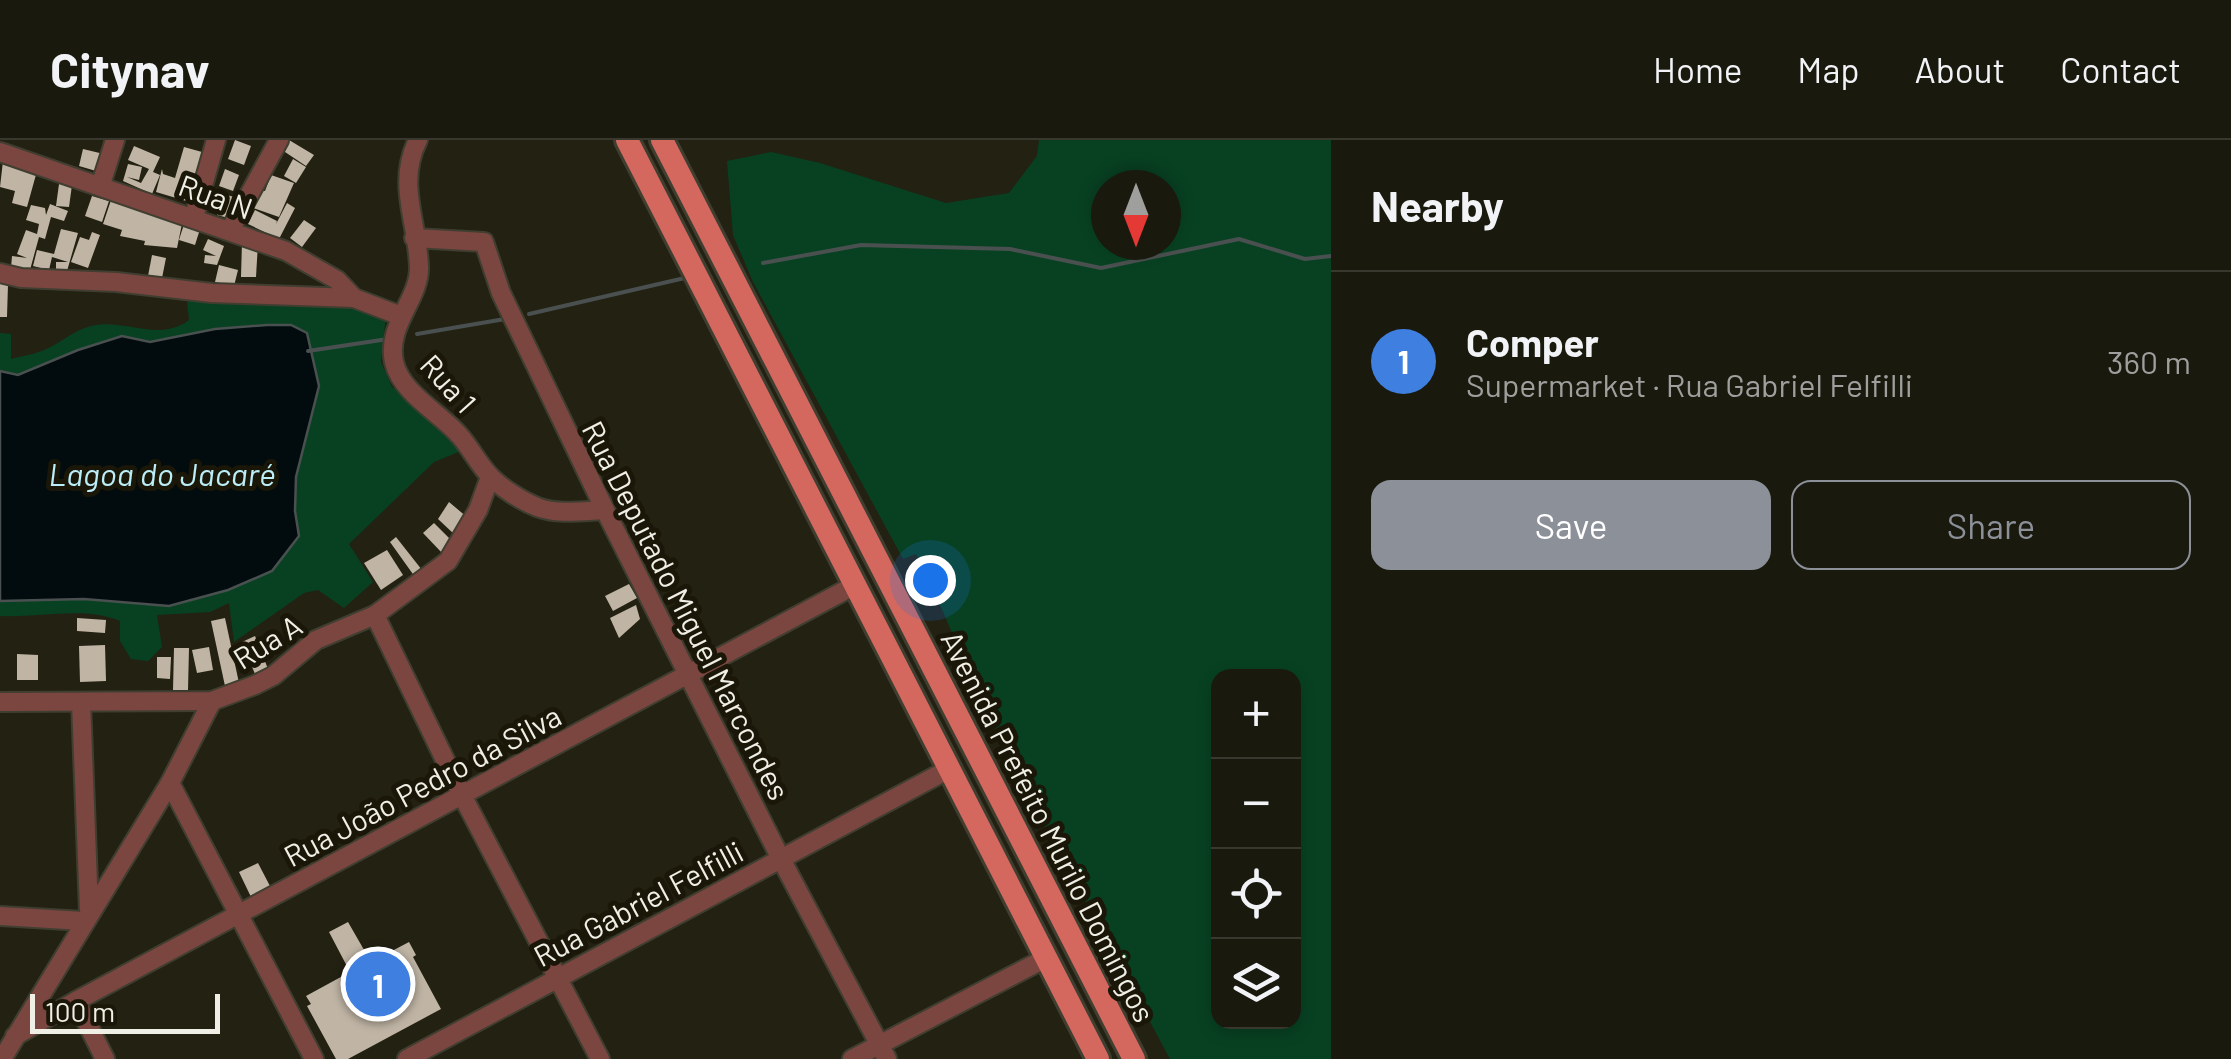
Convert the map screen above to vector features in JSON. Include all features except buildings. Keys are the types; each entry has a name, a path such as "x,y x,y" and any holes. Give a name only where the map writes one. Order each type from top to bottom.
{"main road":[{"name":"Avenida Prefeito Murilo Domingos","path":"628,140 1098,1059"},
{"name":"Avenida Prefeito Murilo Domingos","path":"662,140 1134,1059"}],"street":[{"path":"101,184 115,140"},
{"path":"194,217 216,140"},
{"path":"230,230 279,140"},
{"name":"Rua 1","path":"418,140 408,173 407,196 419,269 394,337 394,363 404,381 458,433 490,477 539,508 567,512 605,510"},
{"name":"Rua N","path":"10,149 286,251 337,280 354,298 401,316"},
{"name":"Rua Deputado Miguel Marcondes","path":"414,238 484,242 501,294 605,510 883,1052"},
{"path":"0,273 212,294 354,298"},
{"name":"Rua A","path":"0,702 212,701 255,686 316,640 374,616 448,561 478,510 490,477"},
{"name":"Rua João Pedro da Silva","path":"16,1036 76,1000 855,584"},
{"path":"374,616 600,1059"},
{"path":"2,1059 170,783 212,701"},
{"path":"81,702 86,916"},
{"name":"Rua Gabriel Felfilli","path":"407,1059 949,769"},
{"path":"170,783 314,1059"},
{"path":"0,916 86,916"},
{"path":"852,1059 883,1052 1046,958"},
{"path":"76,1000 105,1059"}],"green space":[{"path":"1039,140 1331,140 1331,1059 1170,1059 1012,764 916,554 903,559 753,282 733,235 727,161 771,152 820,163 946,203 1009,193 1037,156"},
{"name":"Lagoa do Jacaré","path":"202,298 328,301 350,308 369,305 386,315 381,362 392,387 426,410 461,451 434,462 349,544 373,582 344,608 318,590 304,593 234,642 229,603 210,612 157,615 162,647 148,661 131,659 120,641 120,621 76,613 0,616 0,333 11,334 11,359 42,351 91,326 154,330 178,327 189,320 187,302"}],"water":[{"name":"Lagoa do Jacaré","path":"291,325 307,333 319,386 296,477 299,536 272,571 228,590 169,606 84,599 0,601 0,371 18,375 122,336 150,342 215,329"}],"waterway":[{"path":"763,263 861,245 1010,249 1101,268 1239,239 1305,259 1331,256"},
{"path":"529,314 689,277"},
{"path":"417,334 505,319"},
{"path":"308,351 388,339"}],"place":[{"name":"Comper","path":"378,984"}]}
